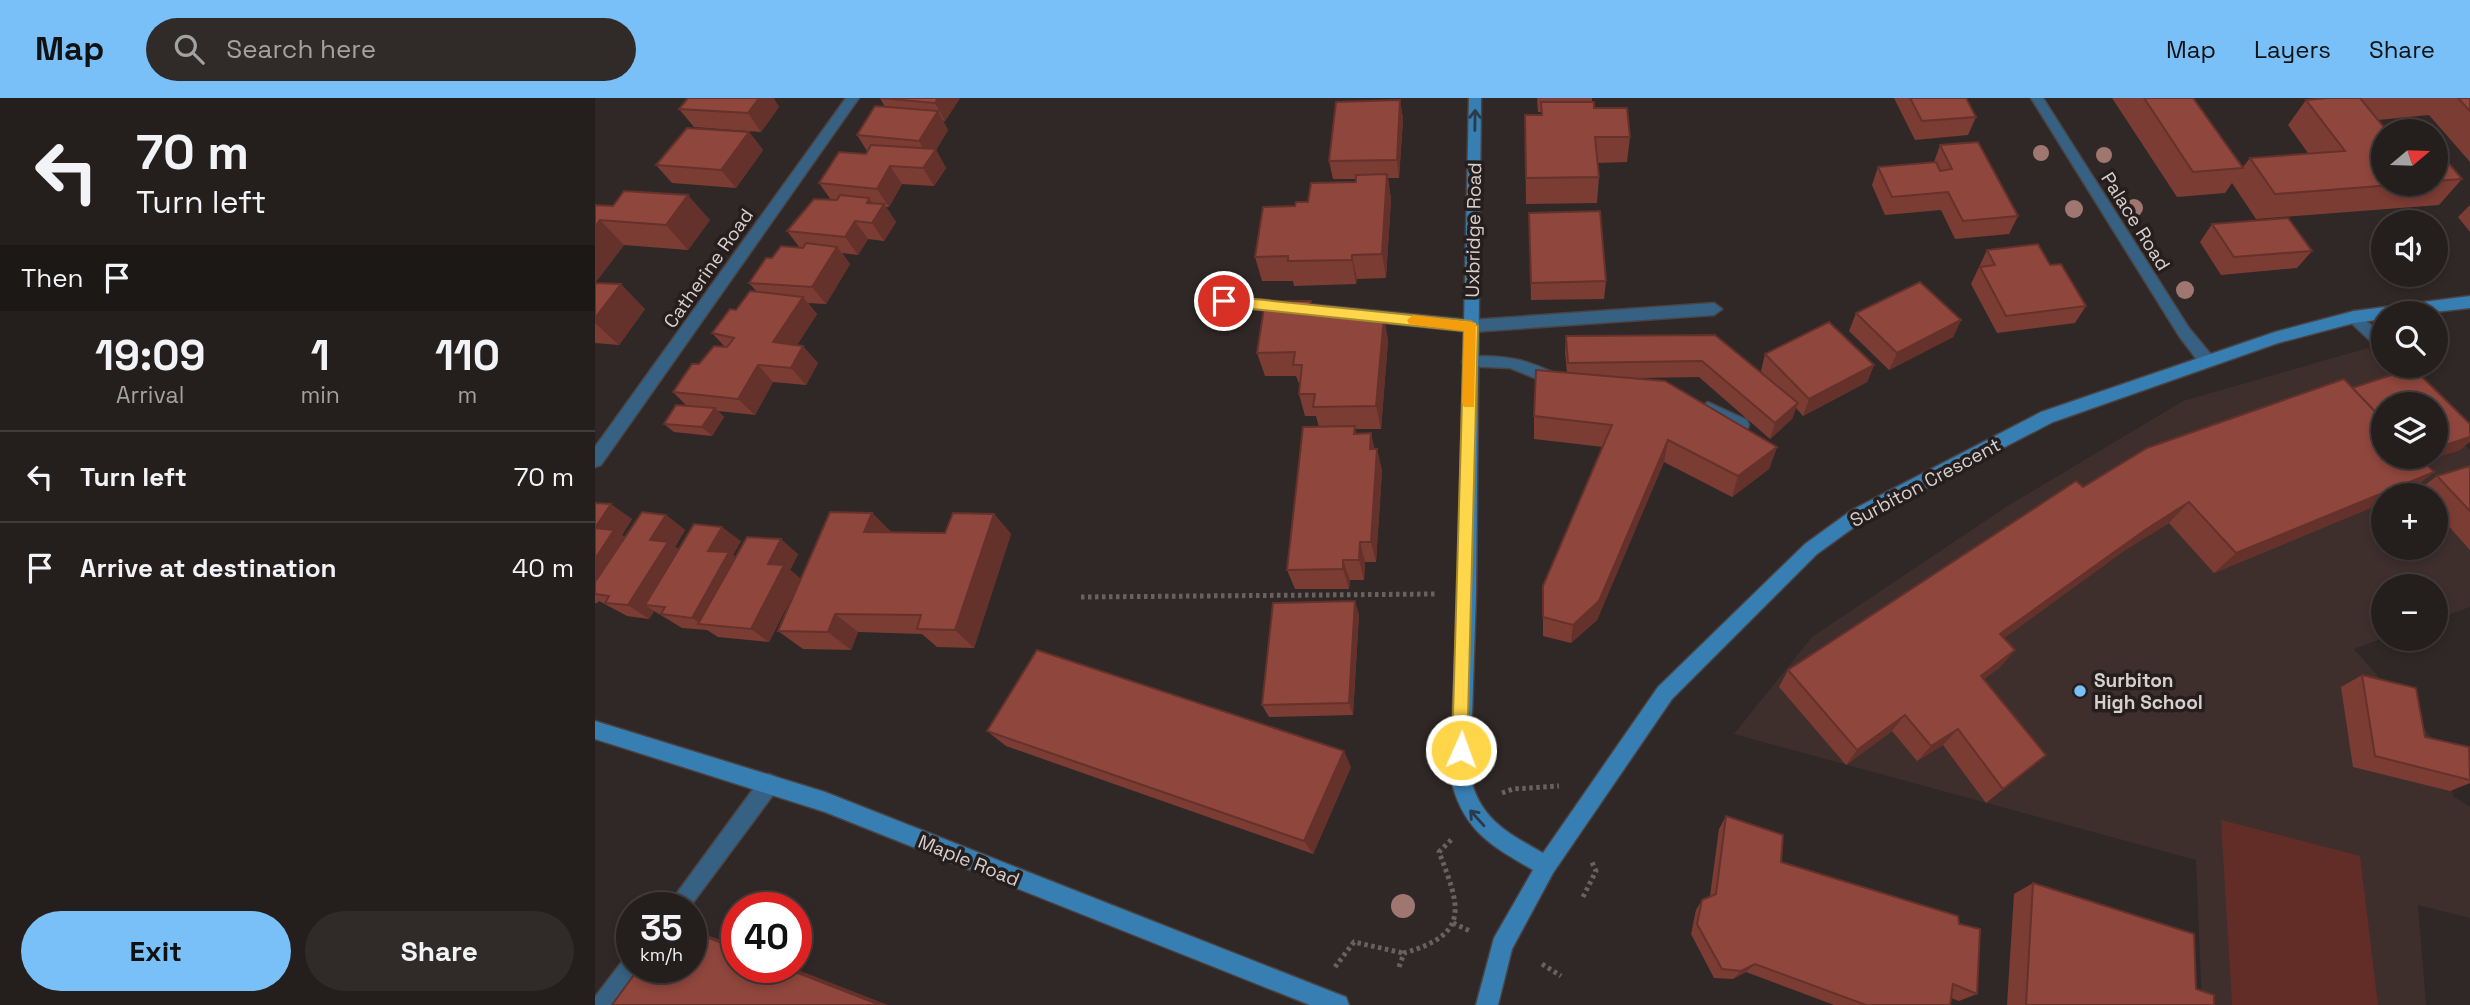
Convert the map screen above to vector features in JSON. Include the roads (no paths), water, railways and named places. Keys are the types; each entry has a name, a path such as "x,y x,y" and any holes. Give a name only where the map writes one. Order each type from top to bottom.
{"street":[{"name":"Catherine Road","path":"595,460 853,98"},
{"name":"Uxbridge Road","path":"1475,98 1467,594 1460,776 1463,800 1474,817 1497,837 1546,866"},
{"name":"Palace Road","path":"2037,98 2184,332 2207,361"},
{"path":"1224,301 1471,326 1714,309"},
{"name":"Surbiton Crescent","path":"2448,305 2470,302"},
{"name":"Surbiton Crescent","path":"1487,1005 1502,946 1546,866 1596,790 1665,693 1811,549 1858,515 2047,417 2275,338 2371,315"},
{"path":"2354,317 2371,333"},
{"path":"1470,362 1510,362 1527,367 1546,379 1569,384"},
{"path":"1692,400 1741,425"},
{"name":"Maple Road","path":"595,730 825,802 1338,1005"},
{"path":"688,892 769,785"},
{"path":"603,1005 620,983"}],"place":[{"name":"Surbiton High School","path":"2080,691"}]}
